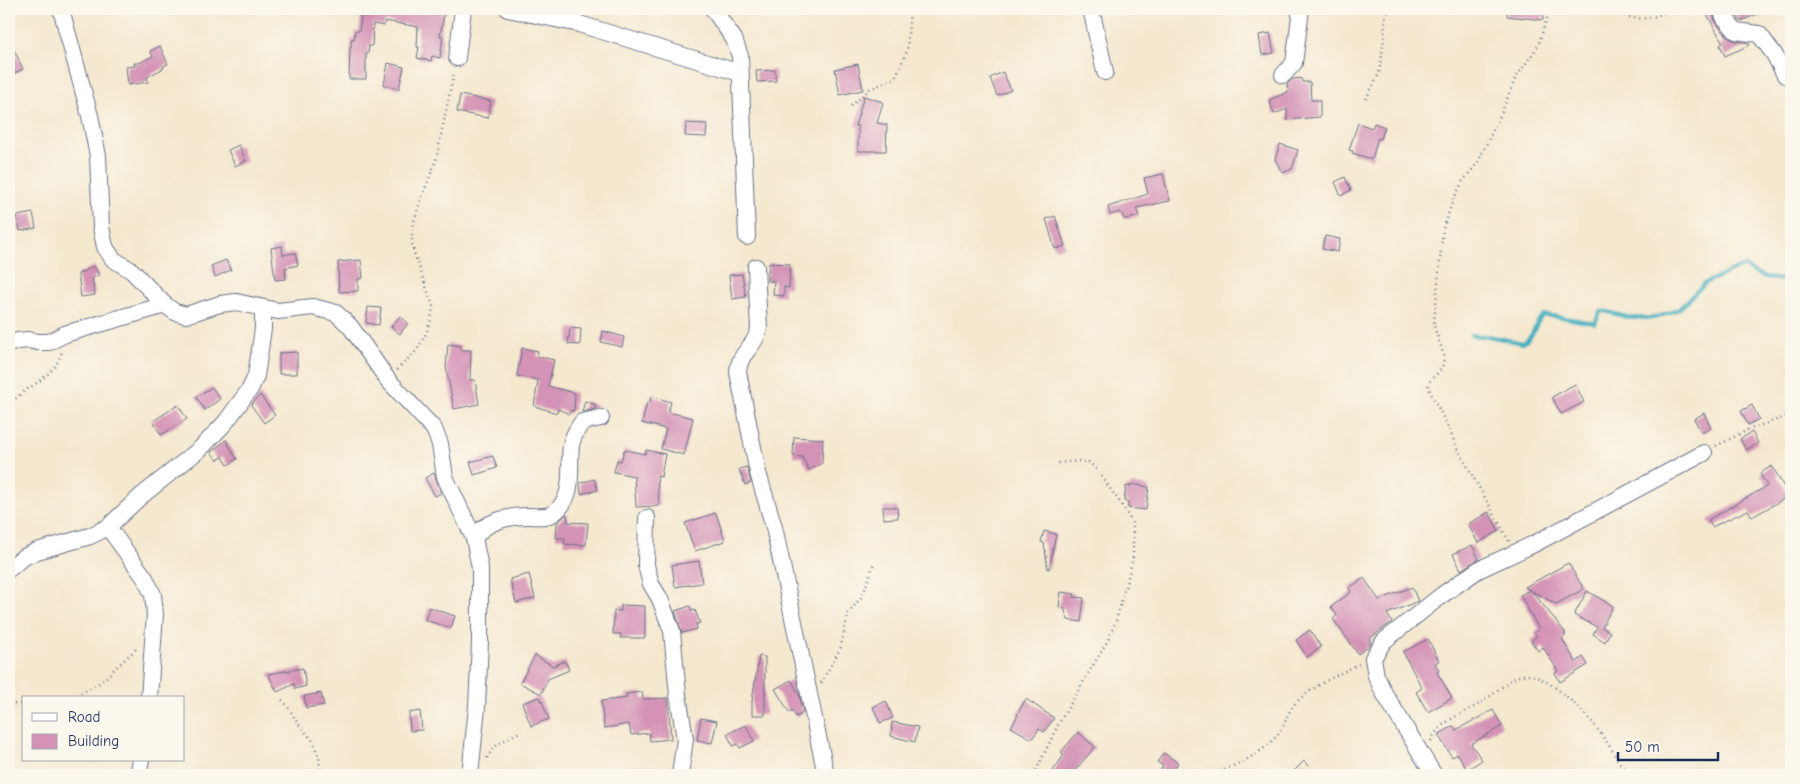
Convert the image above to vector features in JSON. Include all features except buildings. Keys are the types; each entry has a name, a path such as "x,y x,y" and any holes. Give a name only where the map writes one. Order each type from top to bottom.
{"street":[{"path":"61,9 88,107 96,148 101,227 105,246 113,259 132,271 165,305 175,312 186,314 229,302 236,302 278,311 313,306 336,313 350,326 388,380 434,429 440,444 445,477 474,538 480,568 480,642 477,708 470,775"},
{"path":"456,58 463,9"},
{"path":"508,9 580,24 740,73"},
{"path":"713,9 734,39 740,56 744,120 747,238"},
{"path":"1091,9 1105,72"},
{"path":"1283,75 1294,63 1302,9"},
{"path":"1721,9 1724,17 1736,31 1760,34 1774,54 1784,75"},
{"path":"756,267 760,329 757,338 738,362 738,372 758,473 774,527 826,775"},
{"path":"9,344 23,341 50,342 65,334 165,305"},
{"path":"9,567 37,551 90,536 108,527 140,497 200,449 225,423 250,388 256,376 263,308"},
{"path":"474,538 483,528 504,519 519,516 549,516 556,512 566,499 569,490 571,444 574,433 582,422 600,418"},
{"path":"1434,775 1384,693 1376,676 1373,658 1384,641 1442,595 1478,570 1536,543 1704,453"},
{"path":"647,518 646,565 651,584 660,599 672,631 678,695 685,739 680,775"},
{"path":"108,527 145,578 152,595 155,614 149,696"},
{"path":"138,775 141,762"}],"path":[{"path":"851,106 870,89 895,78 907,51 910,9"},
{"path":"1366,99 1379,74 1385,18 1390,9"},
{"path":"1515,553 1456,446 1428,384 1443,364 1443,357 1434,323 1443,229 1454,200 1463,182 1478,162 1515,79 1538,46 1550,9"},
{"path":"1611,9 1624,16 1638,19 1650,18 1674,9"},
{"path":"388,380 417,350 431,320 433,306 414,253 412,226 436,160 456,58"},
{"path":"9,406 19,395 38,383 52,370 61,355 65,334"},
{"path":"1704,453 1750,429 1791,415"},
{"path":"1034,775 1058,725 1108,640 1116,621 1133,558 1133,525 1124,508 1096,469 1089,462 1079,461 1057,464"},
{"path":"820,688 841,647 848,614 863,595 874,564"},
{"path":"76,696 101,682 153,632"},
{"path":"1210,775 1252,757 1267,747 1280,732 1293,706 1303,697 1344,671 1373,658"},
{"path":"1430,742 1438,729 1484,701 1519,676 1528,675 1544,680 1568,698 1592,722 1628,775"},
{"path":"282,700 287,705 296,722 312,740 319,758 321,775"},
{"path":"9,704 22,704"},
{"path":"484,763 492,749 502,741 522,731"}],"waterway":[{"path":"1471,335 1523,343 1533,333 1543,315 1595,323 1600,312 1604,311 1631,318 1655,318 1679,309 1705,283 1743,266 1766,277 1791,280"}]}
